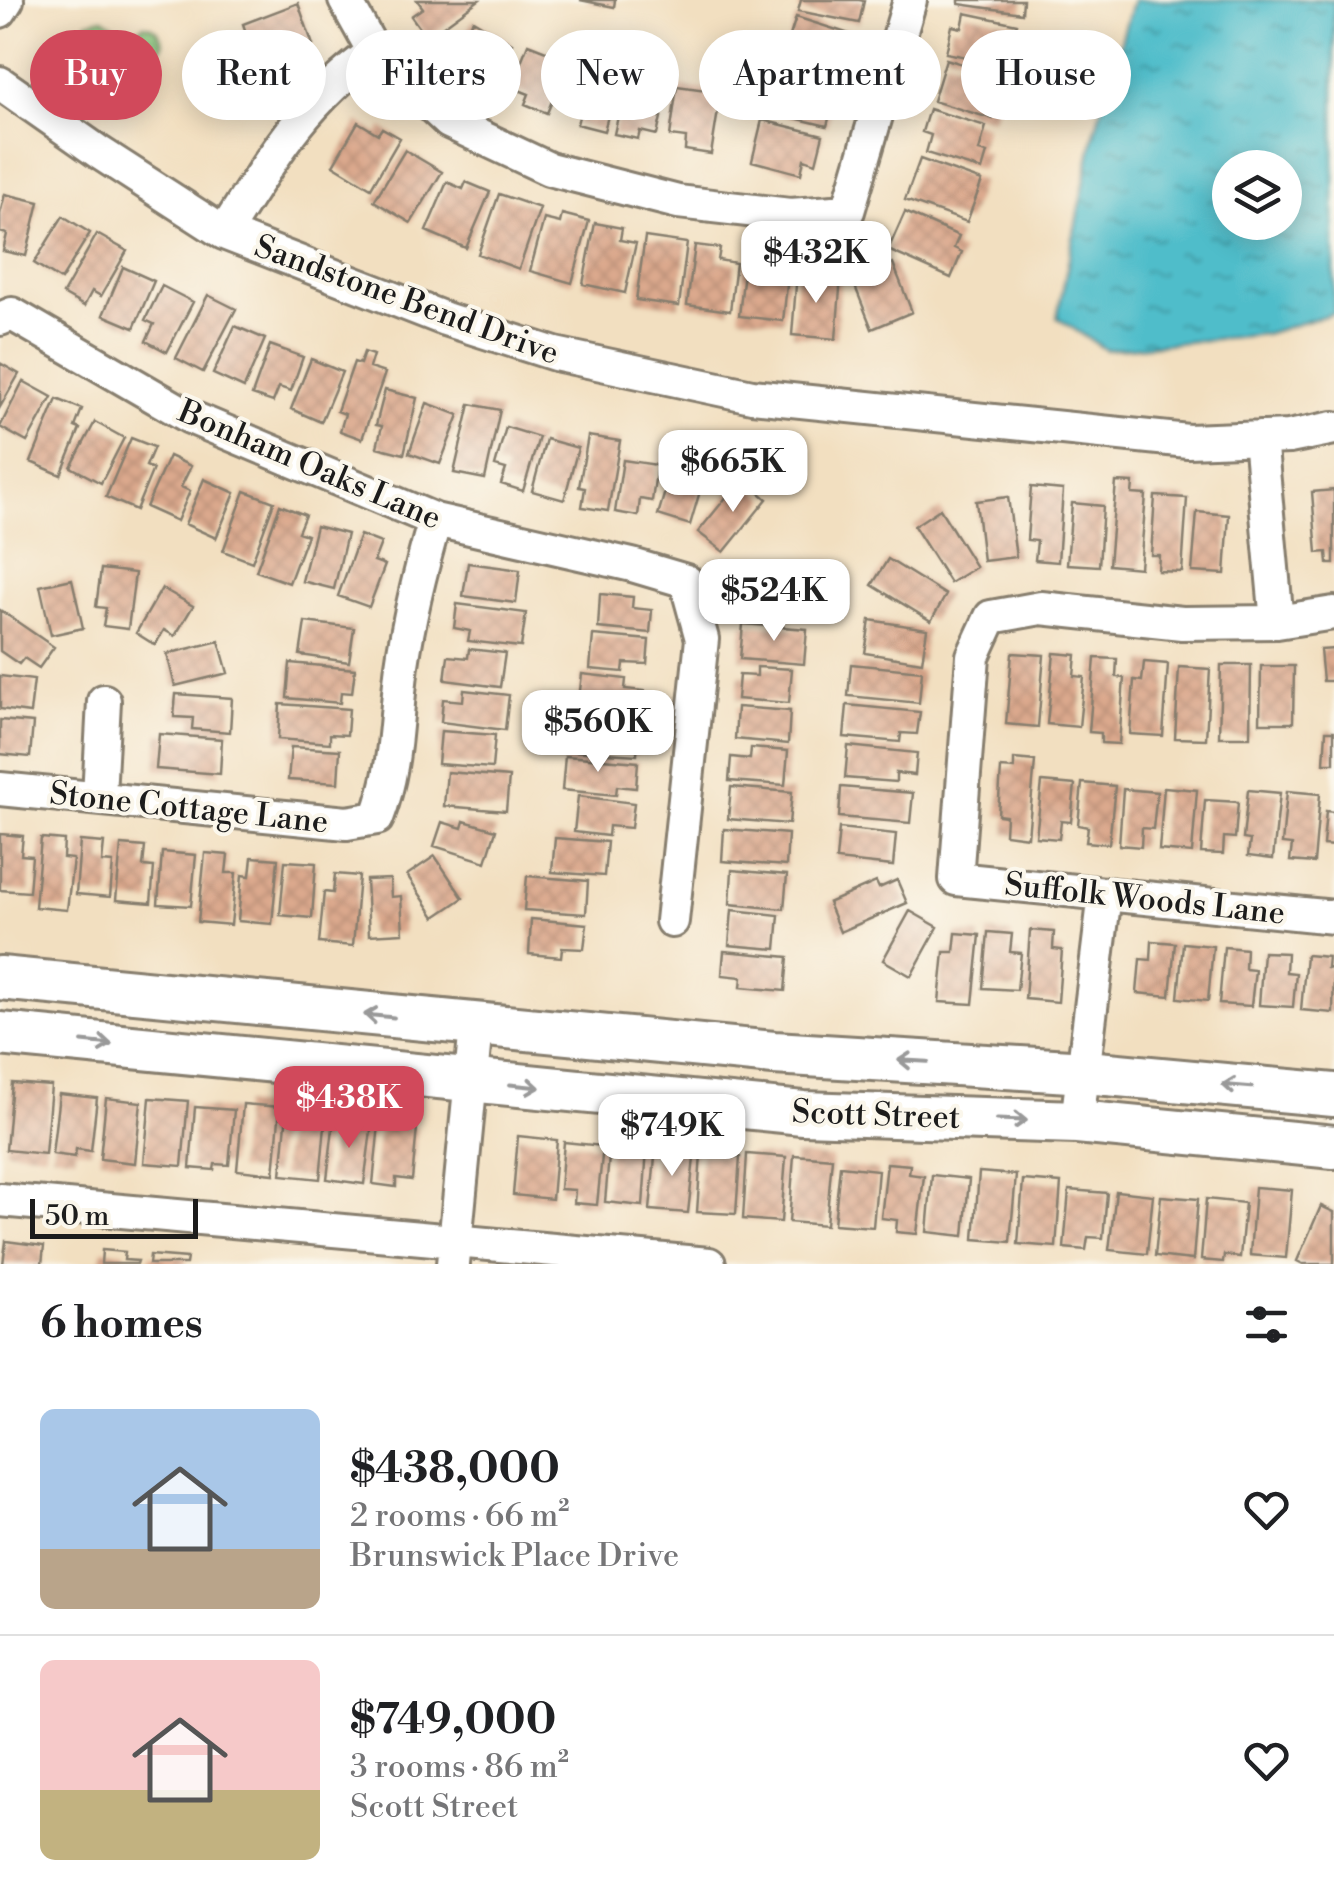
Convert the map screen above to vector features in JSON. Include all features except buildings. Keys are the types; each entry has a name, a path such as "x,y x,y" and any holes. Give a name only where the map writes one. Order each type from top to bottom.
{"main road":[{"name":"Scott Street","path":"0,978 774,1053 1086,1072 1334,1095"},
{"name":"Scott Street","path":"0,1034 803,1113 1077,1122 1334,1147"}],"street":[{"path":"0,11 8,0"},
{"path":"345,0 362,30"},
{"path":"447,120 550,169 678,202 790,215 848,211 910,0"},
{"path":"224,233 306,111 346,72"},
{"name":"Sandstone Bend Drive","path":"0,83 100,154 224,233 445,319 554,354 752,396 1188,441 1289,438 1334,428"},
{"name":"Bonham Oaks Lane","path":"6,316 190,417 434,520 686,581 702,640 672,920"},
{"path":"1260,438 1277,622 1334,614"},
{"name":"Stone Cottage Lane","path":"0,789 347,823 377,818 390,784 402,666 415,590 434,520"},
{"name":"Suffolk Woods Lane","path":"1277,622 1182,623 1041,608 991,617 973,656 956,880 1334,916"},
{"path":"98,796 104,700"},
{"path":"1077,1122 1105,894"},
{"path":"454,1253 476,1026"},
{"path":"0,1200 454,1253 709,1264"}],"green space":[{"path":"103,18 128,30 84,30 87,22"}],"water":[{"path":"1133,0 1334,0 1334,313 1265,334 1106,350 1057,318 1098,120 1131,120 1131,30 1124,30"}]}
